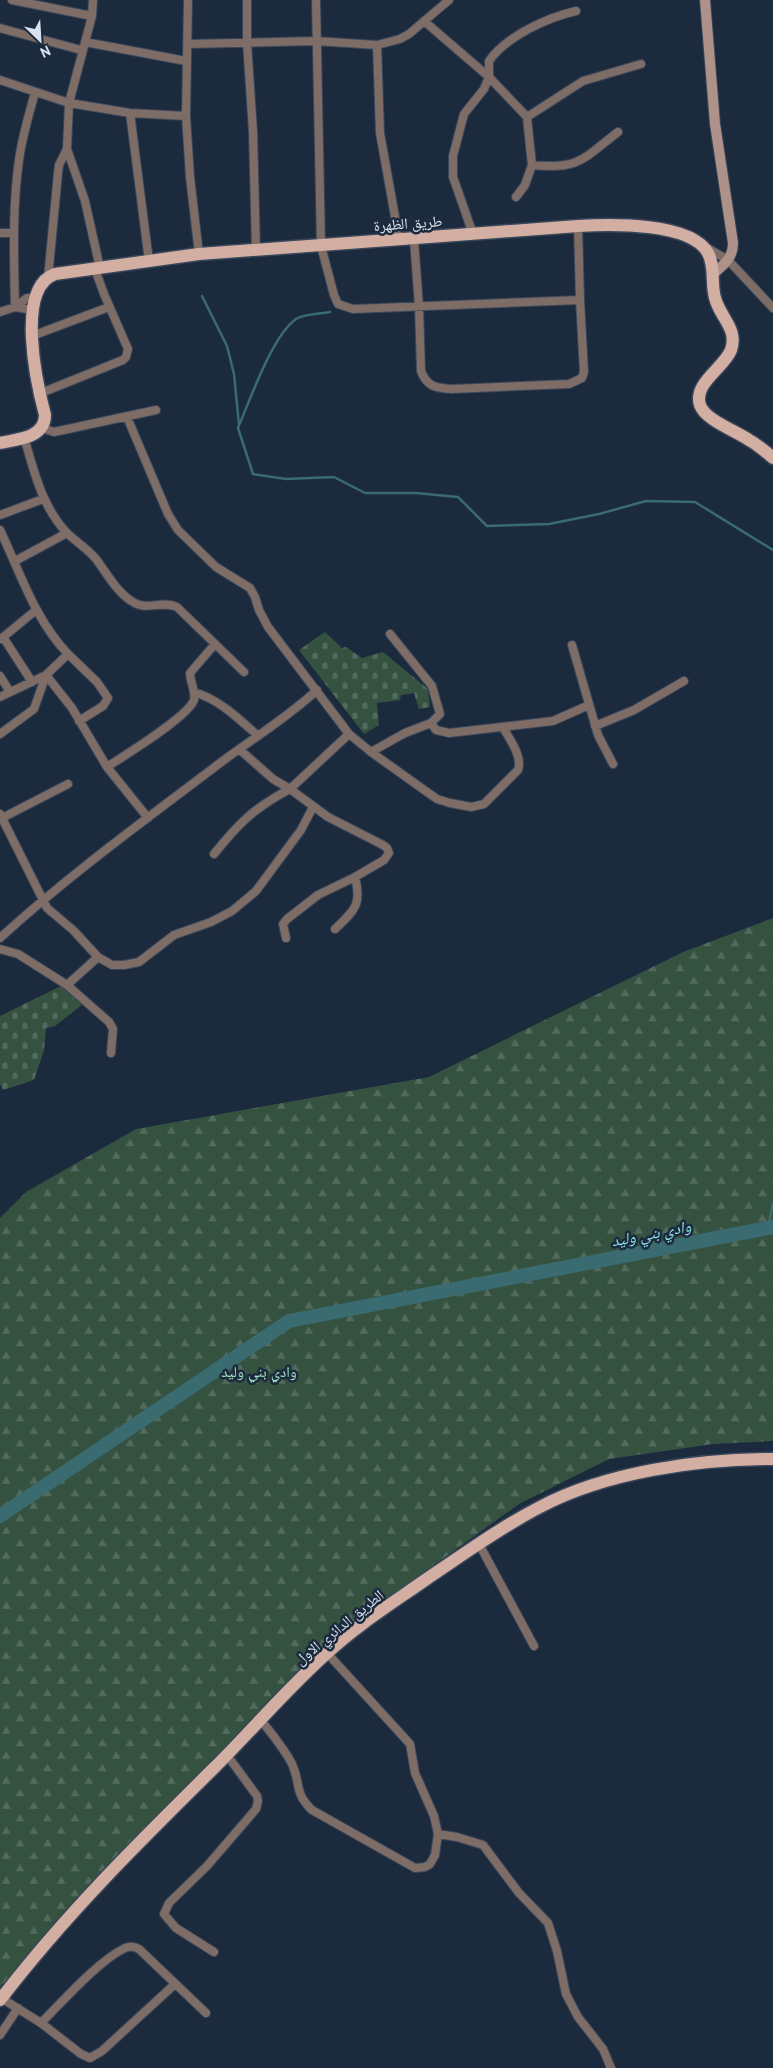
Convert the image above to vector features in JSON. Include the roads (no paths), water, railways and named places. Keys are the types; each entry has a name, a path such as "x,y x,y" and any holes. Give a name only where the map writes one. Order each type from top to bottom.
{"main road":[{"name":"طريق الظهرة","path":"48,278 55,274 200,254 578,226 621,225 649,227 699,241 703,246"},
{"path":"703,246 711,262 715,298 729,324 732,343 727,358 702,387 699,395 700,404 707,415 751,441 773,458"},
{"path":"0,443 36,434 42,428 45,415 32,336 35,304 40,286 48,278"},
{"name":"الطريق الدائري الاول","path":"1,1999 47,1940 88,1895 227,1755 260,1719 327,1653 392,1603 480,1544 540,1507 589,1486 662,1468 773,1459"}],"street":[{"path":"12,0 92,16"},
{"path":"48,278 58,173 67,149 69,103 92,16 94,0"},
{"path":"188,0 186,116 190,177 200,254"},
{"path":"247,0 247,42 253,132 256,250"},
{"path":"316,0 321,246 332,290 338,304 353,309 419,308 580,300"},
{"path":"188,44 316,41 377,45 400,39 450,0"},
{"path":"705,0 715,124 733,243 728,260 712,275"},
{"path":"472,234 453,177 452,156 464,114 484,89 489,77 489,61 519,35 558,16 576,11"},
{"path":"424,21 489,77 527,117 532,165 525,185 516,197"},
{"path":"0,28 83,46 186,60"},
{"path":"377,45 380,133 398,239"},
{"path":"527,117 582,82 641,64"},
{"path":"0,80 69,103 130,113 186,116"},
{"path":"16,307 13,233 19,161 25,128 35,92"},
{"path":"130,113 149,261"},
{"path":"532,165 568,166 577,162 618,132"},
{"path":"41,393 123,360 128,352 125,340 109,307 98,268 85,201 67,149"},
{"path":"414,239 421,371 424,380 429,385 437,388 452,389 569,384 582,378 584,372 578,226"},
{"path":"0,233 13,233"},
{"path":"703,246 728,260 773,308"},
{"path":"16,307 22,300 35,304"},
{"path":"0,312 35,304"},
{"path":"32,336 109,307"},
{"path":"42,428 54,432 156,410"},
{"path":"127,417 168,514 178,530 216,567 250,588 268,627 349,734 371,752 437,798 450,803 478,807 488,801 518,770 520,764 519,758 503,727"},
{"path":"24,437 43,499 67,533 94,556 132,602 146,606 170,604 177,607 244,672"},
{"path":"0,516 43,499"},
{"path":"0,530 36,610 53,636 68,654 97,682 108,698 108,702 79,722"},
{"path":"15,561 67,533"},
{"path":"32,682 2,638 36,610"},
{"path":"371,752 404,733 431,723 440,714 432,686 390,634"},
{"path":"107,767 178,718 193,702 194,692 190,673 215,644"},
{"path":"572,645 595,726 613,764"},
{"path":"0,697 46,675 68,654"},
{"path":"46,675 65,697 107,767 148,818"},
{"path":"0,734 34,709 46,675"},
{"path":"0,676 10,692"},
{"path":"595,726 634,710 684,681"},
{"path":"0,938 42,900 239,749 297,708 317,690"},
{"path":"194,692 210,697 222,704 258,735"},
{"path":"431,723 436,730 441,732 503,727 554,721 589,705"},
{"path":"214,854 238,824 257,808 290,789 349,734"},
{"path":"239,749 273,779 290,789 313,807 387,848 389,853 384,860 318,895 287,919 284,924 286,938"},
{"path":"68,784 1,816 47,908 98,957 112,965 139,962 174,935 211,922 232,911 256,891 301,830 313,807"},
{"path":"335,929 351,914 358,899 359,894 355,877"},
{"path":"0,949 18,954 67,985 109,1022 112,1029 111,1053"},
{"path":"67,985 98,957"},
{"path":"480,1544 534,1646"},
{"path":"260,1719 292,1764 296,1774 298,1791 304,1802 312,1810 414,1868 425,1867 430,1864 435,1855 438,1834 434,1816 415,1773 410,1744 327,1653"},
{"path":"214,1952 176,1928 164,1914 169,1903 206,1866 256,1809 257,1796 227,1755"},
{"path":"438,1834 483,1844 519,1892 548,1923 558,1951 566,1994 578,2017 603,2049 611,2068"},
{"path":"41,2023 99,1966 124,1948 135,1946 206,2013"},
{"path":"1,1999 41,2023 81,2054 90,2058 102,2051 175,1984"},
{"path":"0,2035 18,2008"}],"waterway":[{"path":"202,296 227,346 234,374 239,425"},
{"path":"330,312 307,315 296,319 278,339 262,369 238,428 253,474 286,479 334,477 365,493 416,493 458,497 487,526 549,524 599,514 646,501 695,502 773,550"},
{"path":"768,1228 773,1203"},
{"name":"وادي بني وليد","path":"0,1516 289,1321 773,1227"}]}
